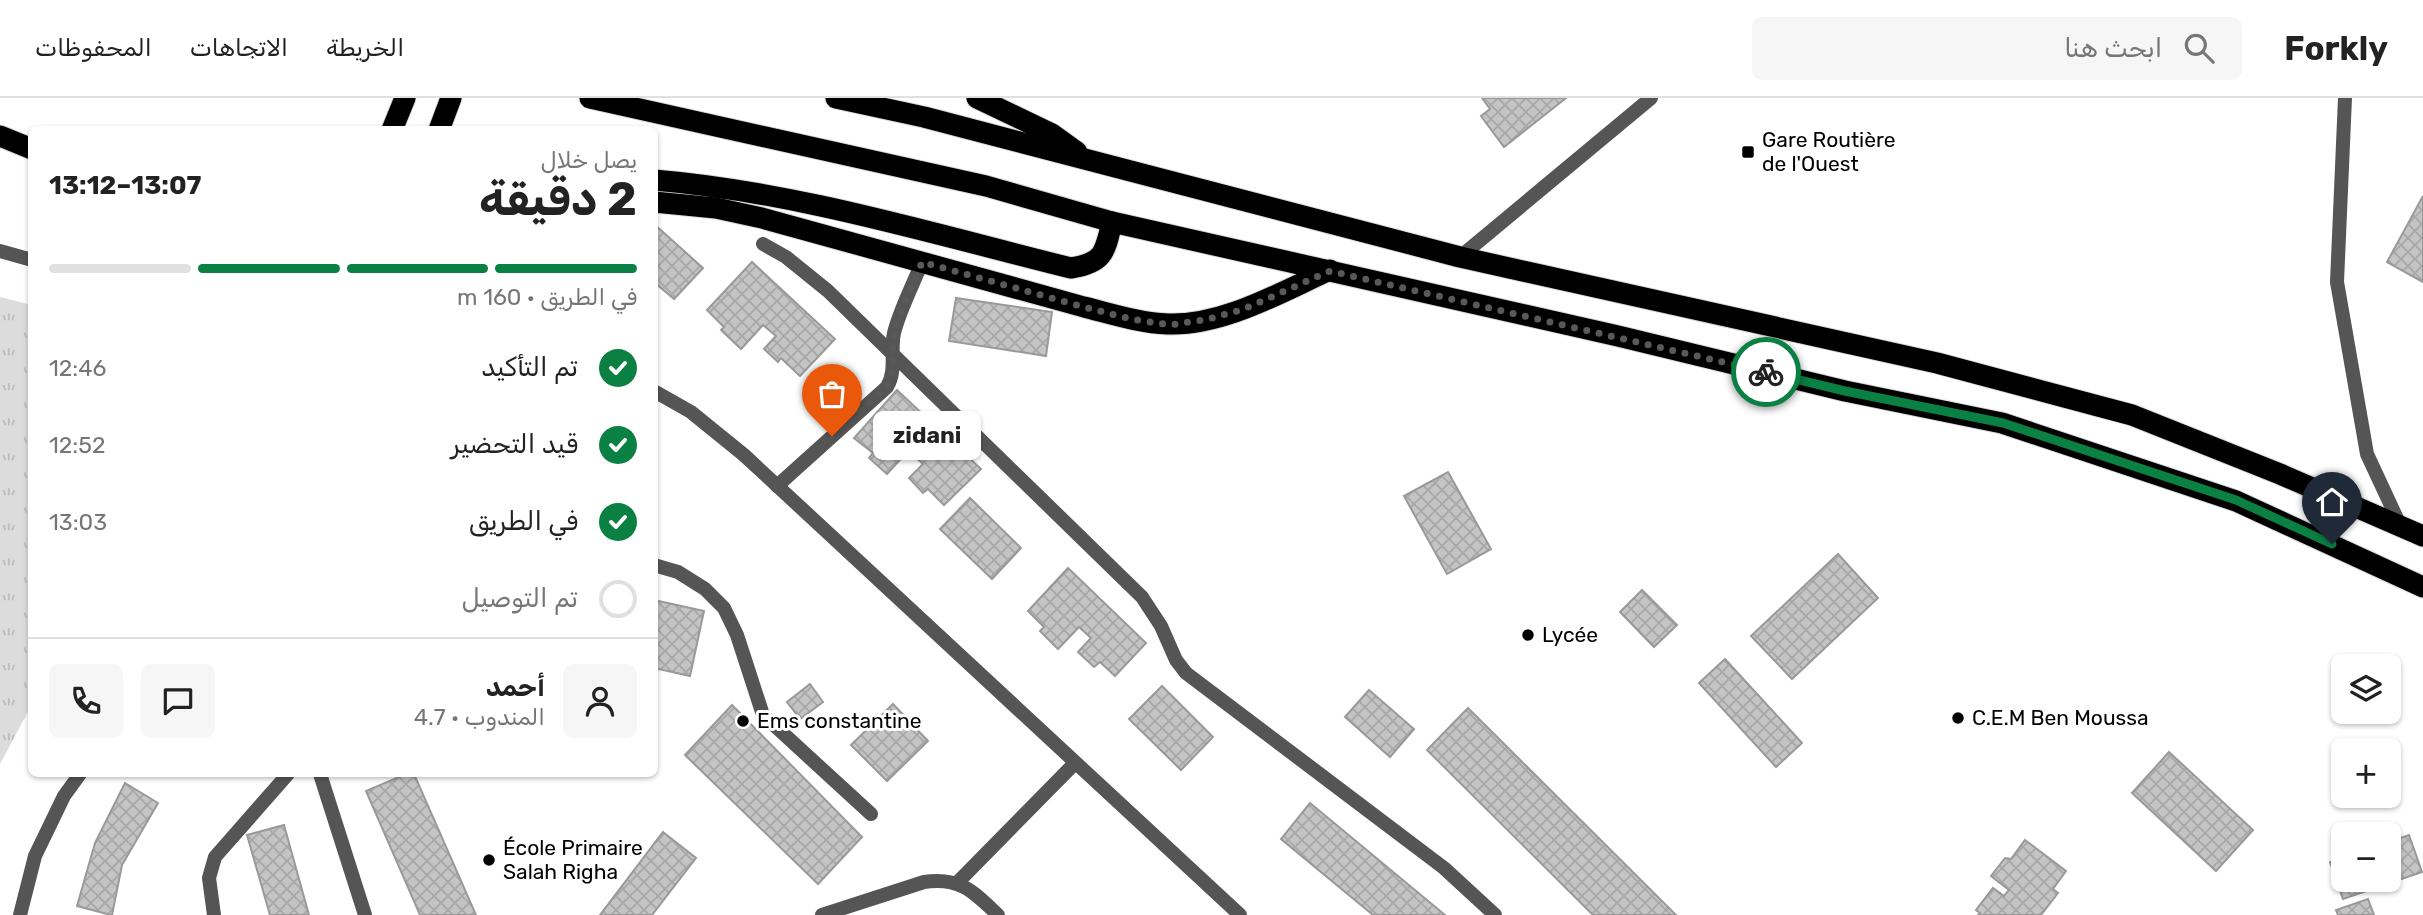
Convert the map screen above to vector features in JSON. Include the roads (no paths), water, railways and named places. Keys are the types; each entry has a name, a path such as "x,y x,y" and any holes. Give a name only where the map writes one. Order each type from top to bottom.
{"highway":[{"path":"394,126 405,98"},
{"path":"440,126 451,98"},
{"path":"590,98 986,186 1112,222 1845,391 2003,423 2236,500 2423,587"},
{"path":"836,98 924,117 1460,257 1937,363 2132,415 2423,536"},
{"path":"977,98 1059,138 1086,160"},
{"path":"0,136 28,147"},
{"path":"658,180 739,190 835,208 1071,268 1090,265 1104,252 1112,222"},
{"path":"658,202 716,208 762,218 1084,307 1131,319 1170,325 1209,319 1244,309 1330,271"}],"street":[{"path":"1460,257 1651,98"},
{"path":"2345,98 2337,282 2367,454 2400,525"},
{"path":"763,244 808,273 1142,597 1161,626 1175,660 1186,673 1444,868 1495,915"},
{"path":"0,251 28,259"},
{"path":"776,486 887,387 893,373 892,354 896,327 922,262"},
{"path":"658,393 691,412 744,455 1240,915"},
{"path":"658,566 678,572 705,589 724,608 737,635 763,715 871,814"},
{"path":"958,882 1075,763"},
{"path":"20,915 35,856 64,796 78,777"},
{"path":"214,915 209,878 215,857 285,777"},
{"path":"321,777 365,915"},
{"path":"822,915 924,882 940,880 958,882 982,899 998,915"}],"place":[{"name":"Gare Routière de l'Ouest","path":"1748,152"},
{"name":"zidani","path":"832,436"},
{"name":"Lycée","path":"1528,635"},
{"name":"C.E.M Ben Moussa","path":"1958,718"},
{"name":"Ems constantine","path":"743,721"},
{"name":"École Primaire Salah Righa","path":"489,860"}]}
